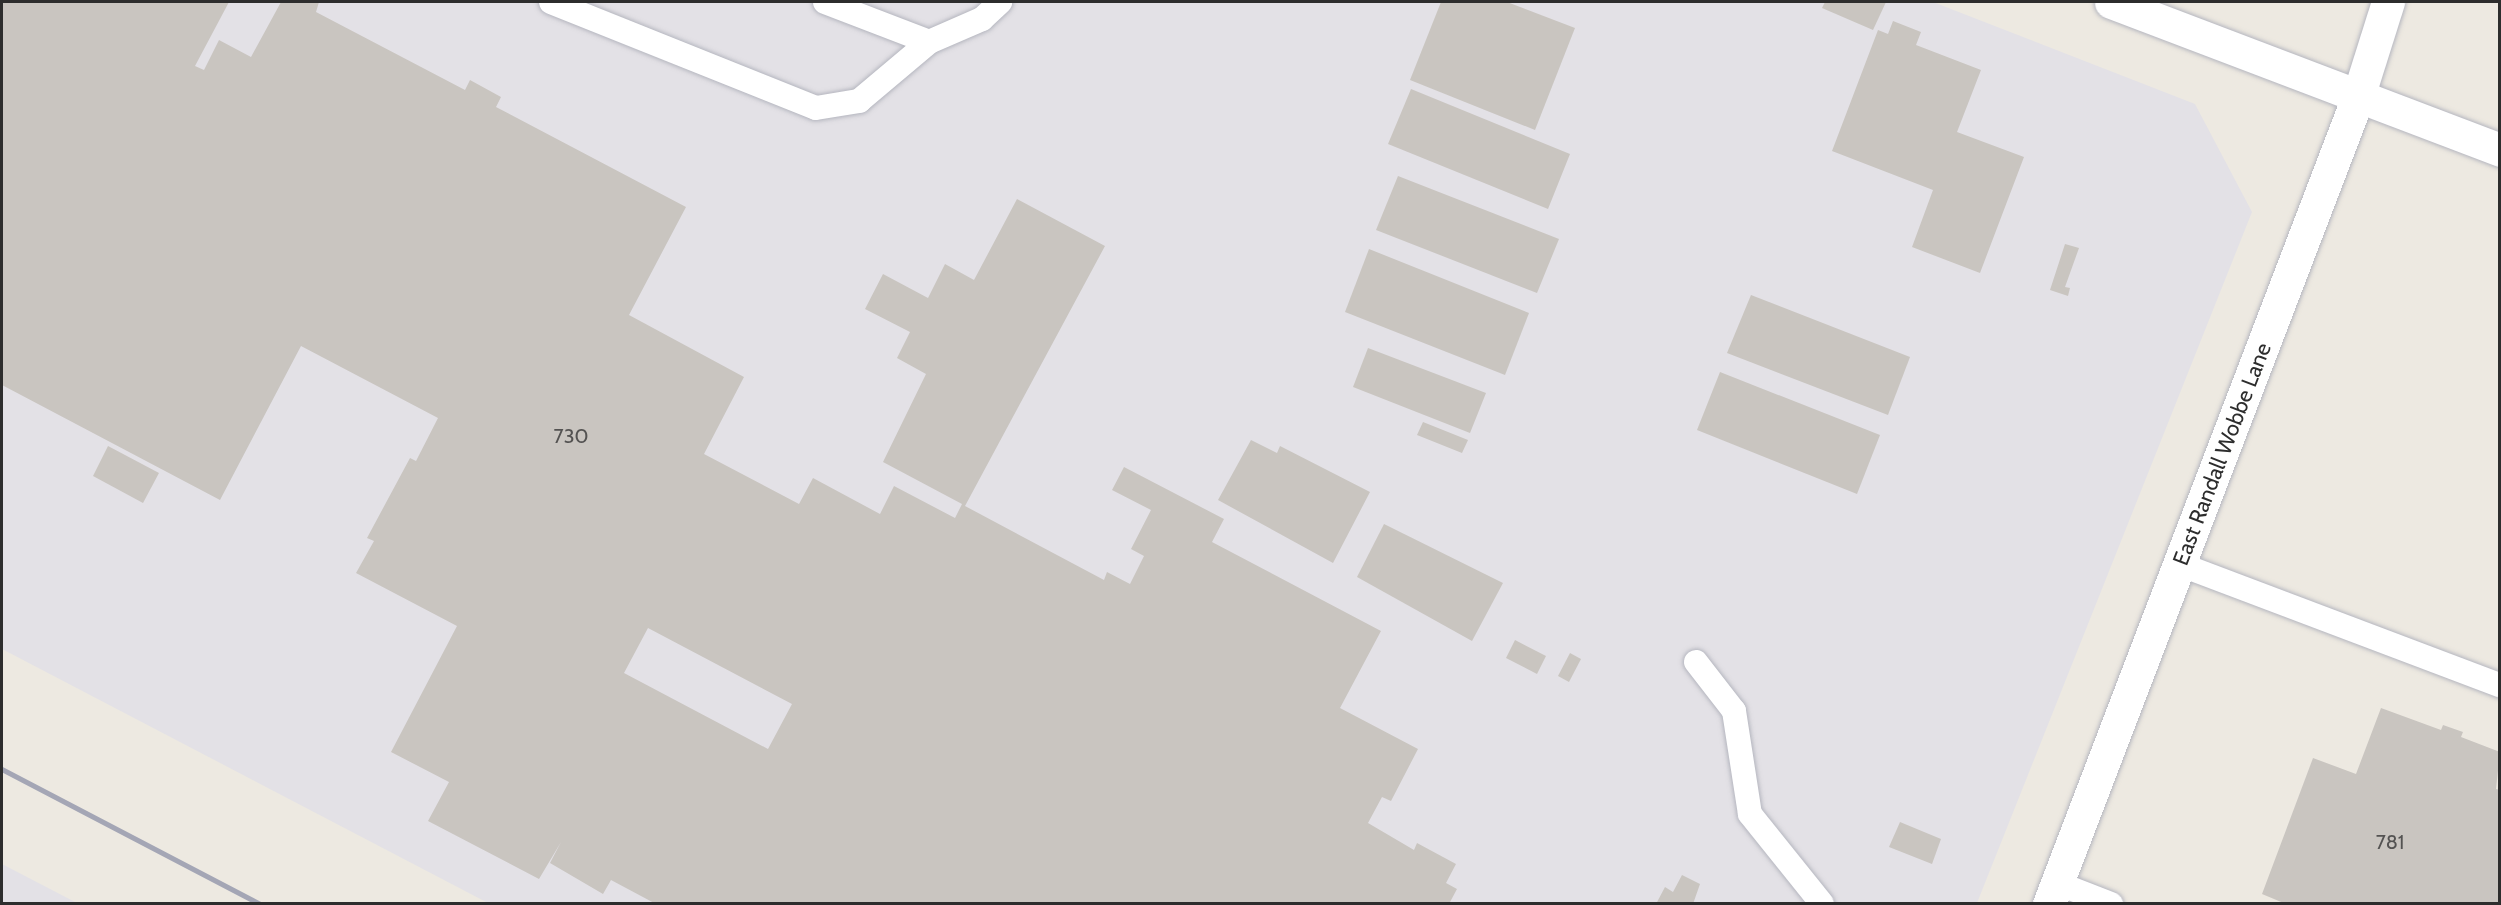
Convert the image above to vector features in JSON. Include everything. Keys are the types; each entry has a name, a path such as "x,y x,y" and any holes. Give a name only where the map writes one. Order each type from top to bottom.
{"street":[{"path":"2111,2 2499,150"},
{"name":"East Randall Wobbe Lane","path":"2053,893 2358,97 2388,2"}],"lane":[{"path":"550,2 816,108 859,101 929,42 982,19 1000,2"},
{"path":"825,2 929,42"},
{"path":"2179,564 2499,685"},
{"path":"1696,662 1734,711 1750,814 1822,903"},
{"path":"2053,893 2111,903"}],"shaded area":[{"path":"2,2 1933,2 2195,104 2252,212 1977,903 488,903 2,649"},
{"path":"2,864 77,903 2,903"}],"building":[{"path":"2,2 229,2 195,66 204,70 219,40 251,57 281,2 319,2 316,12 465,90 470,80 501,97 496,107 686,207 629,315 744,377 704,454 799,504 813,478 880,514 894,486 955,518 962,504 883,462 926,374 897,358 910,332 865,309 883,274 928,298 945,264 974,280 1017,199 1105,246 965,506 1104,580 1107,572 1130,584 1144,556 1131,549 1151,510 1112,490 1124,467 1224,519 1212,542 1381,631 1340,708 1418,749 1391,801 1382,797 1368,823 1414,850 1417,843 1456,864 1446,883 1457,889 1449,904 656,904 611,880 603,894 550,863 561,842 539,879 428,821 449,782 391,752 457,626 356,573 374,541 367,538 410,458 416,461 438,418 301,346 220,500 2,385","holes":["648,628 792,704 768,749 624,673"]},
{"path":"1441,2 1507,2 1575,28 1535,130 1410,80"},
{"path":"1825,2 1886,2 1873,30 1822,8"},
{"path":"1893,21 1921,32 1916,45 1981,70 1957,132 2024,157 1980,273 1912,247 1933,190 1832,151 1878,30 1888,34"},
{"path":"1411,89 1570,154 1548,209 1388,144"},
{"path":"1398,176 1559,239 1537,293 1376,230"},
{"path":"2065,244 2079,248 2065,287 2070,288 2068,296 2050,290"},
{"path":"1369,249 1529,313 1505,375 1345,312"},
{"path":"1751,295 1910,357 1888,415 1727,353"},
{"path":"1368,348 1486,393 1470,433 1353,387"},
{"path":"1720,372 1880,435 1857,494 1697,430"},
{"path":"1423,422 1468,440 1462,453 1417,435"},
{"path":"1251,440 1277,453 1280,446 1370,492 1333,563 1218,500"},
{"path":"108,446 159,473 143,503 93,476"},
{"path":"1384,524 1503,583 1472,641 1357,577"},
{"path":"1515,640 1546,656 1537,674 1506,658"},
{"path":"1570,653 1581,659 1569,682 1558,676"},
{"path":"2381,708 2441,730 2443,725 2463,732 2461,737 2500,752 2496,789 2500,790 2500,904 2286,904 2262,894 2313,758 2356,774"},
{"path":"1900,822 1941,839 1932,864 1889,847"},
{"path":"1682,875 1700,884 1693,904 1656,904 1665,887 1673,892"}],"railway":[{"path":"2,769 260,904"}]}
